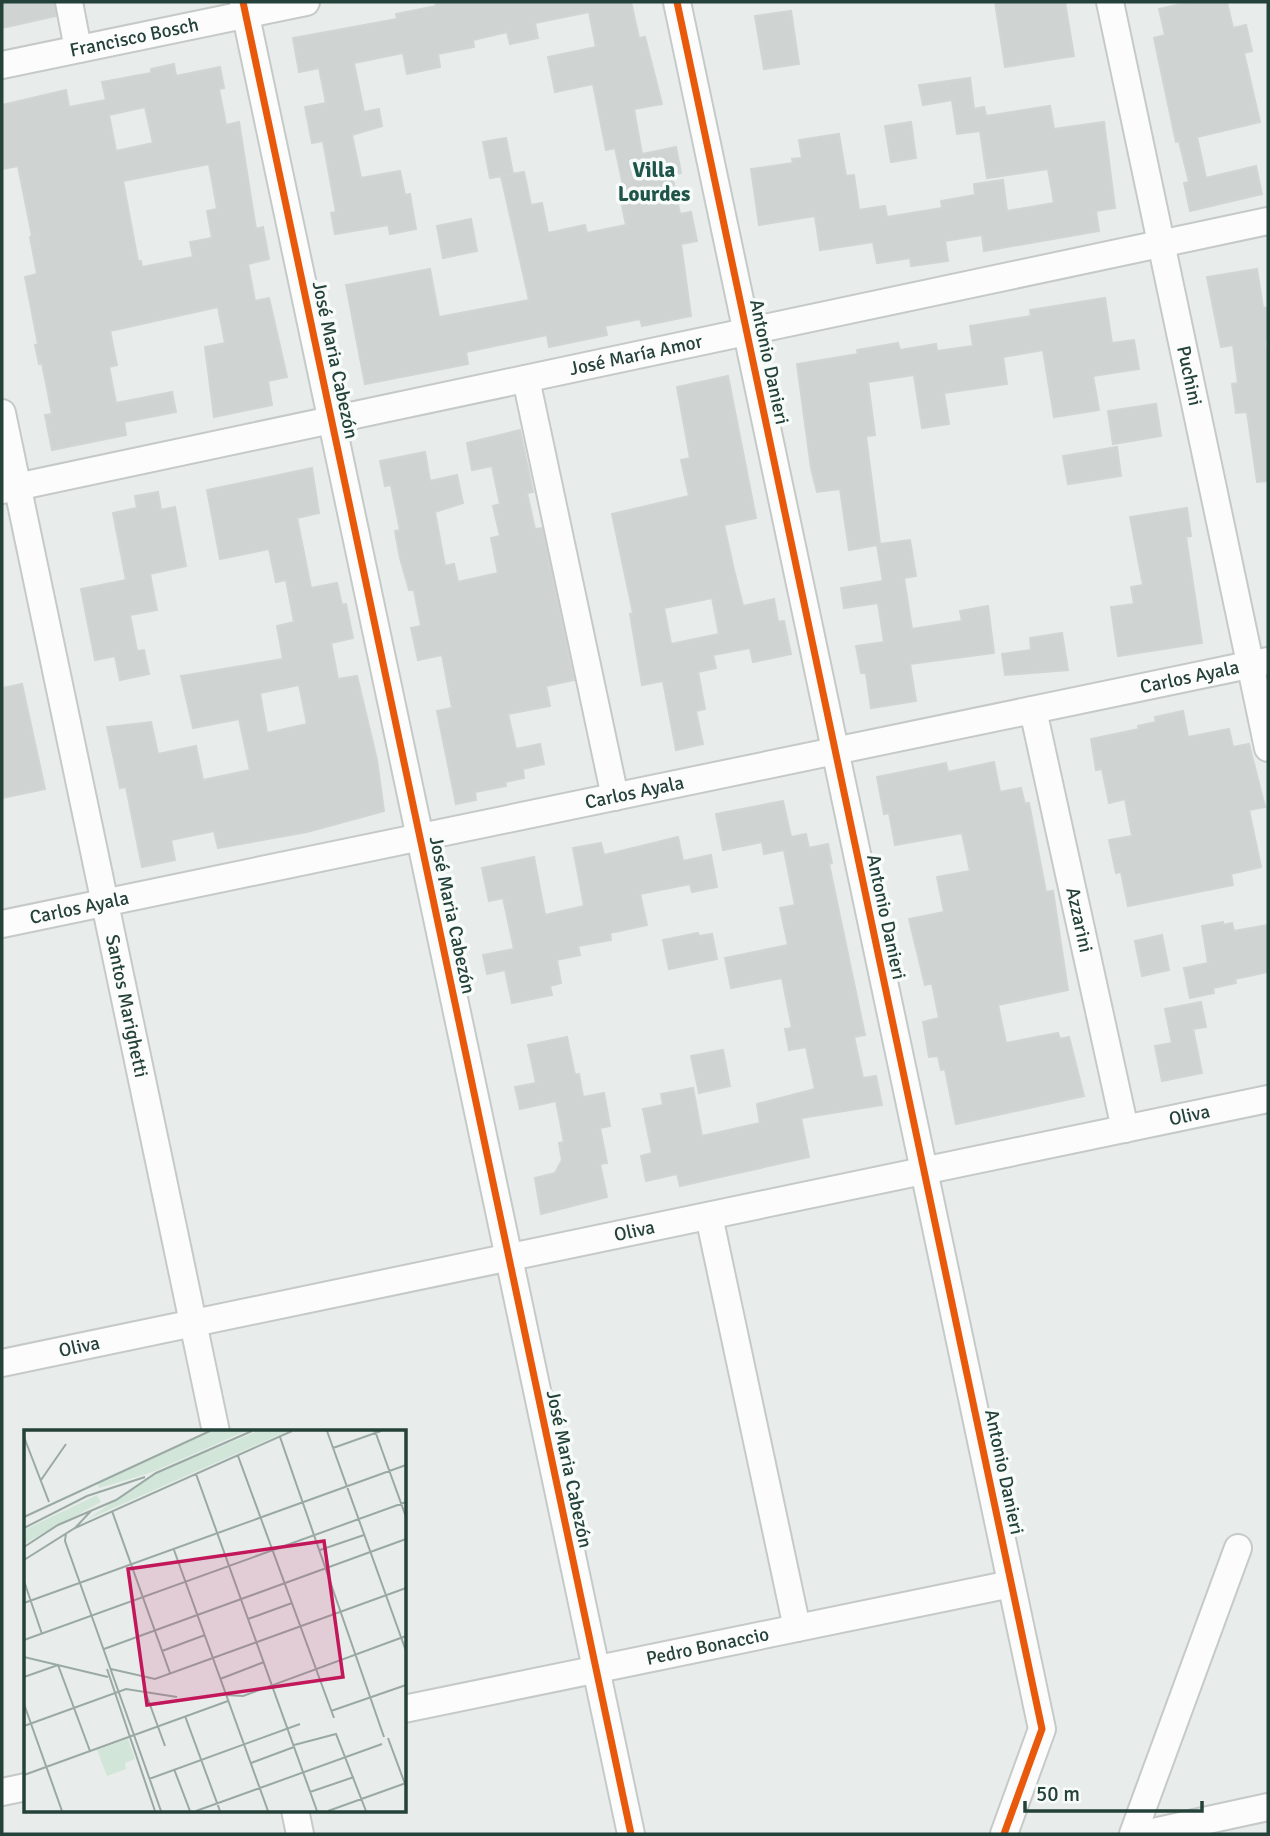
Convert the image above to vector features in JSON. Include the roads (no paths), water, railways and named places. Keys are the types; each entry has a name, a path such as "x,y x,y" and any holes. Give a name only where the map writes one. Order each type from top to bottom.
{"street":[{"path":"69,2 78,49"},
{"name":"Francisco Bosch","path":"2,65 244,8 306,2"},
{"name":"Antonio Danieri","path":"677,2 1042,1729 1004,1834"},
{"name":"Puchini","path":"1110,2 1161,244 1259,663 1268,748"},
{"name":"José Maria Cabezón","path":"244,8 631,1834"},
{"name":"José María Amor","path":"10,489 1268,221"},
{"path":"526,379 615,797"},
{"name":"Santos Marighetti","path":"2,413 10,489 105,902 216,1430"},
{"name":"Carlos Ayala","path":"2,924 1259,663"},
{"name":"Azzarini","path":"1033,710 1125,1129"},
{"name":"Oliva","path":"2,1363 1268,1099"},
{"path":"709,1216 797,1628"},
{"path":"1133,1834 1238,1548"},
{"name":"Pedro Bonaccio","path":"406,1709 1011,1584"},
{"path":"2,1792 24,1787"},
{"path":"1144,1834 1268,1807"},
{"path":"295,1812 300,1834"}],"district":[{"name":"Villa Lourdes","path":"654,182"}]}
